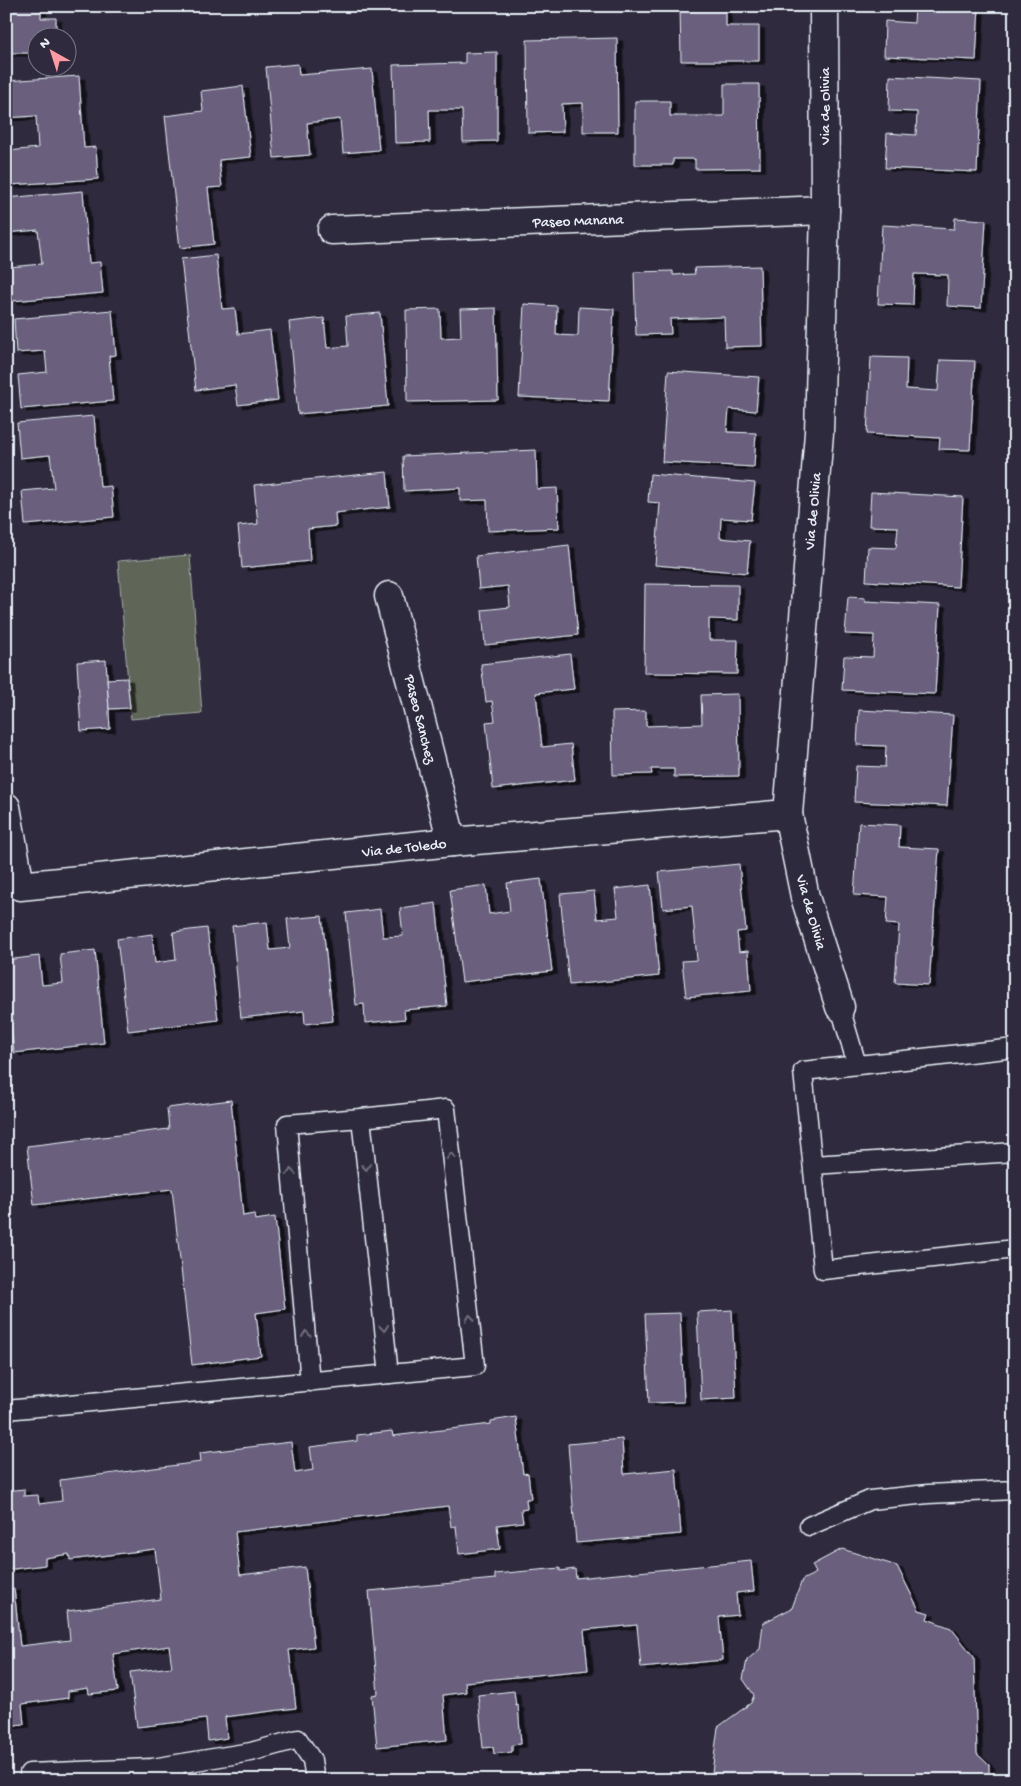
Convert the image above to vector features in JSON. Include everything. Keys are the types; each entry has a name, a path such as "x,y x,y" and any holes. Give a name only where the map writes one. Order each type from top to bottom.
{"street":[{"name":"Via de Olivia","path":"824,6 825,210 818,433 788,814 805,897 840,1007"},
{"name":"Paseo Manana","path":"332,230 825,210"},
{"name":"Paseo Sanchez","path":"389,596 452,842"},
{"name":"Via de Toledo","path":"6,807 20,886 452,842 788,814"}],"lane":[{"path":"840,1007 857,1065"},
{"path":"1015,1048 803,1071 823,1270 1015,1249"},
{"path":"6,1410 310,1382 475,1366 446,1109 287,1124 310,1382"},
{"path":"361,1118 389,1374"},
{"path":"813,1165 1015,1152"},
{"path":"809,1526 870,1500 928,1494 1015,1490"},
{"path":"29,1773 152,1768 175,1772 298,1739 312,1760 315,1780"}],"green space":[{"path":"190,555 202,713 131,719 118,561"}],"building":[{"path":"6,6 41,6 41,18 56,18 56,28 28,28 28,53 6,53"},
{"path":"108,6 157,6 108,10"},
{"path":"680,6 726,6 726,26 759,26 759,61 681,61"},
{"path":"915,6 979,6 976,60 884,56 885,21 914,23"},
{"path":"617,38 618,132 583,132 583,103 562,104 563,132 528,133 527,40"},
{"path":"497,52 497,141 463,142 462,110 429,110 430,142 395,143 393,65 465,63 465,53"},
{"path":"298,64 299,75 372,69 379,150 343,153 340,119 307,123 310,155 274,158 266,67"},
{"path":"78,76 84,148 96,147 98,179 10,185 8,151 38,148 36,116 6,118 6,81 78,78"},
{"path":"890,76 981,81 977,172 885,168 887,133 916,135 917,112 889,111"},
{"path":"724,84 759,84 760,168 695,169 695,159 673,159 673,165 635,165 635,101 670,101 670,116 724,116"},
{"path":"243,86 251,157 219,160 222,187 208,188 214,244 180,248 165,116 203,111 201,91"},
{"path":"83,191 89,263 100,262 103,293 12,301 9,267 42,264 38,230 6,233 6,198"},
{"path":"955,218 986,220 981,308 947,306 948,275 914,274 913,305 878,304 882,225 954,229"},
{"path":"216,255 222,309 235,308 238,334 270,330 278,400 238,405 235,385 196,390 181,259"},
{"path":"760,266 762,346 725,347 724,317 670,319 671,334 636,335 634,272 673,271 673,275 695,274 694,268"},
{"path":"524,304 557,306 556,335 578,336 579,307 614,309 609,401 519,397"},
{"path":"496,308 498,400 407,402 406,310 440,309 441,338 461,337 460,309"},
{"path":"112,310 116,355 109,356 113,401 21,409 18,375 47,372 45,351 16,353 14,319"},
{"path":"380,313 388,406 298,414 289,322 324,318 327,348 348,346 346,316"},
{"path":"871,357 907,358 906,389 938,391 940,360 975,361 970,450 939,449 940,438 867,434"},
{"path":"668,371 759,377 756,411 729,409 727,432 756,433 754,467 662,462"},
{"path":"94,416 100,487 111,486 114,517 25,525 22,491 54,488 50,455 20,458 17,423"},
{"path":"536,450 537,489 557,488 559,528 488,531 487,500 460,501 460,488 404,491 403,456"},
{"path":"387,472 390,507 335,513 336,526 308,529 310,561 242,568 238,526 258,524 254,485"},
{"path":"650,474 755,483 751,520 721,518 720,538 750,541 747,573 655,565 660,503 648,502"},
{"path":"871,492 963,497 958,587 866,581 868,547 896,548 898,527 869,526"},
{"path":"569,545 578,635 485,645 482,610 510,607 508,586 479,589 476,556"},
{"path":"645,584 738,585 738,620 709,619 709,640 738,640 737,674 644,673"},
{"path":"848,597 865,598 865,601 940,605 935,694 842,690 844,656 873,657 874,635 845,634"},
{"path":"570,654 574,689 536,693 542,747 571,744 575,780 493,789 486,722 495,721 492,701 486,702 481,664"},
{"path":"106,660 110,729 81,731 77,662"},
{"path":"127,678 130,708 109,709 107,679"},
{"path":"738,694 739,776 674,777 674,769 651,769 652,774 613,775 612,712 646,711 646,726 702,724 701,695"},
{"path":"859,710 953,715 947,806 854,802 856,766 885,767 886,746 857,745"},
{"path":"859,823 900,825 899,847 939,849 929,985 895,983 899,925 886,924 888,897 854,895"},
{"path":"739,864 746,931 737,932 739,952 748,951 751,991 686,997 682,961 697,960 692,906 663,909 659,872"},
{"path":"541,879 552,971 462,982 450,890 486,885 489,914 510,911 507,883"},
{"path":"650,885 659,976 569,985 560,894 594,891 597,919 618,917 615,889"},
{"path":"436,903 447,1006 404,1010 405,1019 365,1023 364,1004 356,1005 346,913 380,909 383,937 403,936 400,908"},
{"path":"322,916 333,1021 305,1024 304,1011 241,1018 232,926 267,922 270,950 290,948 287,919"},
{"path":"207,928 218,1020 128,1031 117,939 152,934 155,963 176,960 173,932"},
{"path":"95,950 104,1043 14,1053 6,960 39,956 42,985 63,983 60,954"},
{"path":"231,1100 243,1216 254,1214 255,1220 275,1217 285,1309 256,1313 261,1356 192,1365 172,1189 34,1205 27,1146 169,1129 167,1108"},
{"path":"732,1310 736,1398 701,1400 697,1312"},
{"path":"680,1313 684,1402 649,1403 645,1314"},
{"path":"516,1417 523,1474 528,1473 531,1499 526,1499 527,1509 521,1510 523,1522 497,1525 500,1549 459,1554 456,1526 451,1527 448,1506 235,1532 240,1575 305,1567 314,1647 289,1650 296,1708 225,1717 227,1738 208,1741 206,1719 137,1727 130,1672 172,1667 169,1646 113,1654 118,1691 89,1694 88,1688 68,1691 68,1698 22,1704 24,1724 6,1726 6,1589 14,1588 20,1646 70,1640 67,1611 161,1599 155,1549 70,1560 69,1554 45,1558 45,1565 6,1570 6,1491 24,1489 24,1496 38,1495 39,1504 62,1501 60,1480 201,1462 200,1453 291,1442 295,1473 313,1470 310,1447 357,1441 357,1435 392,1431 393,1436 491,1424 491,1421"},
{"path":"622,1439 624,1474 676,1469 681,1534 576,1543 568,1444"},
{"path":"842,1549 897,1566 919,1610 929,1613 927,1619 951,1628 974,1657 977,1754 989,1765 989,1780 711,1780 718,1727 751,1703 754,1695 743,1679 747,1660 760,1649 763,1623 792,1608 802,1580 816,1573 812,1565"},
{"path":"751,1561 754,1591 736,1593 738,1615 719,1617 723,1660 641,1668 637,1625 584,1630 588,1670 465,1682 466,1692 443,1695 447,1740 377,1747 372,1695 378,1694 369,1591 495,1579 495,1574 560,1568 560,1571 575,1569 576,1578"},
{"path":"514,1691 516,1706 518,1705 521,1744 512,1745 512,1752 494,1754 493,1747 483,1748 478,1695"}]}
